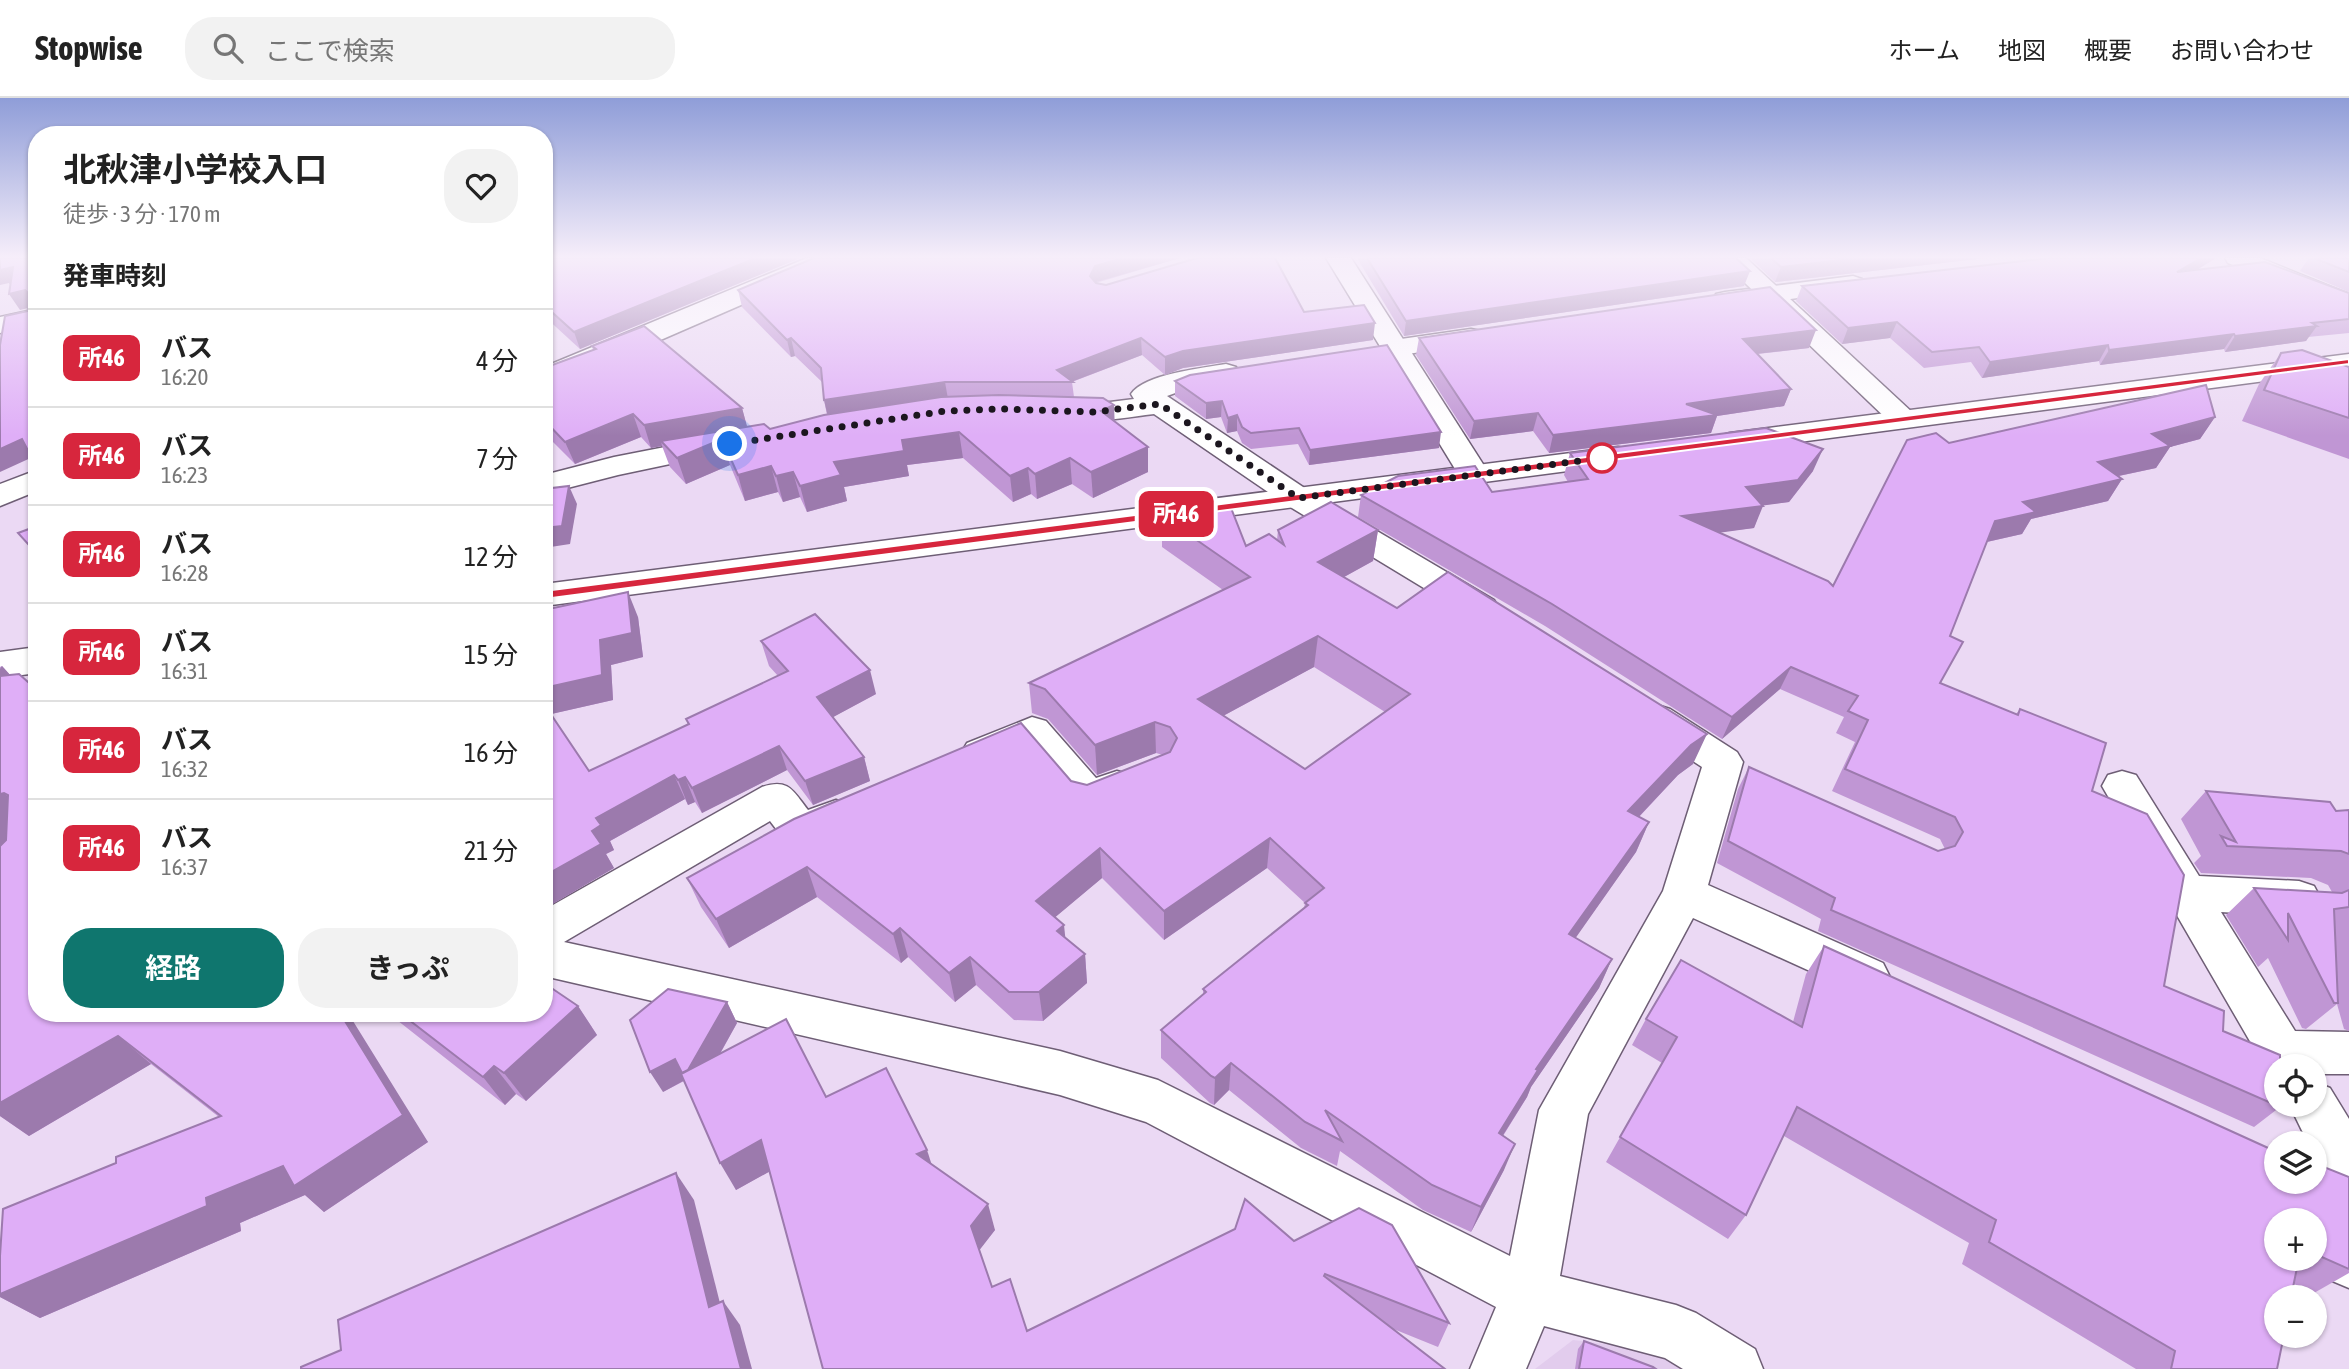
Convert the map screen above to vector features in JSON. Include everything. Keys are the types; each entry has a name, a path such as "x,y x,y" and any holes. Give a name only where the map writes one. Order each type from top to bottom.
{"street":[{"path":"553,374 685,317"},
{"path":"1366,317 1381,350 1474,475"},
{"path":"1795,317 1903,419"},
{"path":"0,325 28,319"},
{"path":"1381,350 1502,332"},
{"path":"1704,445 2349,362"},
{"path":"1252,369 1183,380 1145,394 1298,498 1508,624"},
{"path":"1030,410 1094,412 1160,404"},
{"path":"553,483 614,466 742,442"},
{"path":"553,594 1651,452"},
{"path":"0,496 28,483"},
{"path":"0,665 28,661"},
{"path":"1622,696 1723,762 1761,779"},
{"path":"947,768 1032,731 1090,797 1155,770"},
{"path":"1498,1369 1529,1295 1564,1110 1684,894 1723,762"},
{"path":"2122,786 2283,1054"},
{"path":"553,927 776,798 801,831 874,800"},
{"path":"2186,893 2311,899"},
{"path":"1684,894 1899,992"},
{"path":"553,959 1060,1073 1158,1102 1529,1295 1676,1334 1735,1369"},
{"path":"2327,1055 2349,1053"},
{"path":"2321,1117 2334,1140 2329,1189 2349,1261"}],"shaded area":[{"path":"1573,1340 1652,1350 1683,1369 1535,1369"}],"building":[{"path":"5,317 28,317 28,451 22,439 0,449 0,345"},
{"path":"558,317 610,317 574,332"},
{"path":"765,317 1372,317 1375,323 1183,351 1165,357 1141,338 1057,370 1073,382 945,382 824,400 821,368 791,338 787,340"},
{"path":"1404,317 1431,317 1406,321"},
{"path":"1561,317 1802,317 1816,330 1743,339 1791,389 1686,404 1717,415 1553,435 1538,413 1474,421 1419,338"},
{"path":"1836,317 2349,317 2312,323 2317,326 2109,350 2108,345 1990,362 1979,347 1932,352 1897,322 1848,328"},
{"path":"644,326 742,408 644,425 633,414 565,442 553,429 553,365 596,349 592,346"},
{"path":"1387,345 1441,432 1310,450 1299,428 1251,433 1242,427 1237,415 1228,418 1222,401 1206,403 1175,381 1190,375"},
{"path":"2302,350 2349,367 2349,418 2264,390 2281,353"},
{"path":"2206,385 2215,417 2152,434 2170,446 2098,462 2122,479 2023,502 2036,512 1995,521 1950,636 1963,642 1940,683 2018,715 2020,709 2106,743 2092,791 2147,814 2184,875 2164,986 2224,1011 2223,1031 2278,1054 2264,1054 2264,1100 1831,910 1835,898 1728,841 1749,767 1938,851 1955,846 1963,832 1955,817 1845,769 1868,720 1848,711 1858,696 1791,667 1732,717 1552,604 1361,495 1398,476 1475,466 1492,492 1588,479 1570,453 1766,428 1823,449 1798,480 1746,487 1763,506 1682,516 1828,581 1833,586 1907,440 1936,433 1949,443"},
{"path":"999,395 1103,398 1114,405 1101,411 1148,447 1091,472 1070,458 1035,474 1028,468 1010,476 959,432 902,440 904,451 834,462 841,475 800,486 793,472 776,476 771,466 738,475 722,439 677,458 661,441 764,424 770,429 824,415 941,397"},
{"path":"569,486 562,526 553,527 553,488"},
{"path":"1331,502 1378,530 1318,562 1397,608 1448,572 1707,734 1691,745 1628,811 1649,822 1569,934 1612,959 1536,1069 1538,1070 1499,1133 1515,1144 1481,1207 1432,1185 1325,1110 1342,1141 1305,1122 1231,1063 1215,1078 1211,1076 1161,1030 1206,992 1203,989 1308,905 1305,903 1324,888 1270,838 1164,911 1100,848 1036,901 1064,925 1057,931 1085,954 1039,992 1009,992 970,957 949,973 900,928 893,934 807,867 716,919 687,878 794,819 1021,723 1071,781 1087,785 1170,752 1177,738 1170,727 1155,722 1095,745 1045,689 1029,683 1250,577 1162,516 1231,508 1246,546 1269,534 1284,545 1278,530","holes":["1318,636 1410,694 1305,769 1198,699"]},
{"path":"28,529 28,544 18,533"},
{"path":"628,592 632,633 600,640 602,675 553,686 553,608"},
{"path":"815,614 870,670 817,697 864,757 805,781 779,746 692,788 685,777 678,780 674,775 596,818 601,825 592,831 601,844 553,871 553,717 589,771 689,724 686,719 788,671 761,641"},
{"path":"19,674 28,682 28,1022 346,1022 403,1115 294,1186 283,1166 206,1198 207,1206 0,1294 3,1209 116,1163 116,1157 221,1116 118,1036 0,1103 0,846 6,840 8,795 0,794 0,676"},
{"path":"2206,791 2330,802 2336,811 2349,810 2349,854 2341,851 2227,846 2221,836 2236,842"},
{"path":"2254,888 2342,893 2349,890 2349,907 2334,909 2338,1003 2334,1003 2288,913 2288,940"},
{"path":"1824,946 2264,1146 2264,1194 2327,1194 2327,1168 2349,1177 2349,1269 2327,1259 2327,1208 2264,1208 2264,1271 2296,1271 2293,1285 2264,1285 2264,1348 2281,1348 2277,1369 2171,1369 2175,1351 1989,1242 1996,1220 1797,1107 1746,1215 1620,1137 1677,1037 1646,1019 1681,960 1802,1027"},
{"path":"553,989 578,1006 504,1073 494,1066 483,1077 412,1022 553,1022"},
{"path":"668,989 727,1002 688,1070 682,1073 675,1059 650,1072 630,1020"},
{"path":"786,1019 826,1097 886,1068 927,1150 917,1154 988,1204 971,1226 992,1287 1010,1279 1027,1331 1235,1229 1245,1199 1294,1241 1359,1208 1392,1225 1449,1323 1325,1274 1324,1276 1445,1369 823,1369 761,1140 720,1163 681,1074"},
{"path":"676,1173 709,1307 723,1301 741,1369 301,1369 341,1350 338,1320"},
{"path":"1584,1341 1653,1367 1656,1369 1579,1369"}],"bus line":[{"name":"所46","path":"553,594 2349,362"}],"route":[{"path":"730,444 945,411 1002,409 1094,412 1160,404 1298,498 1602,458"}]}
